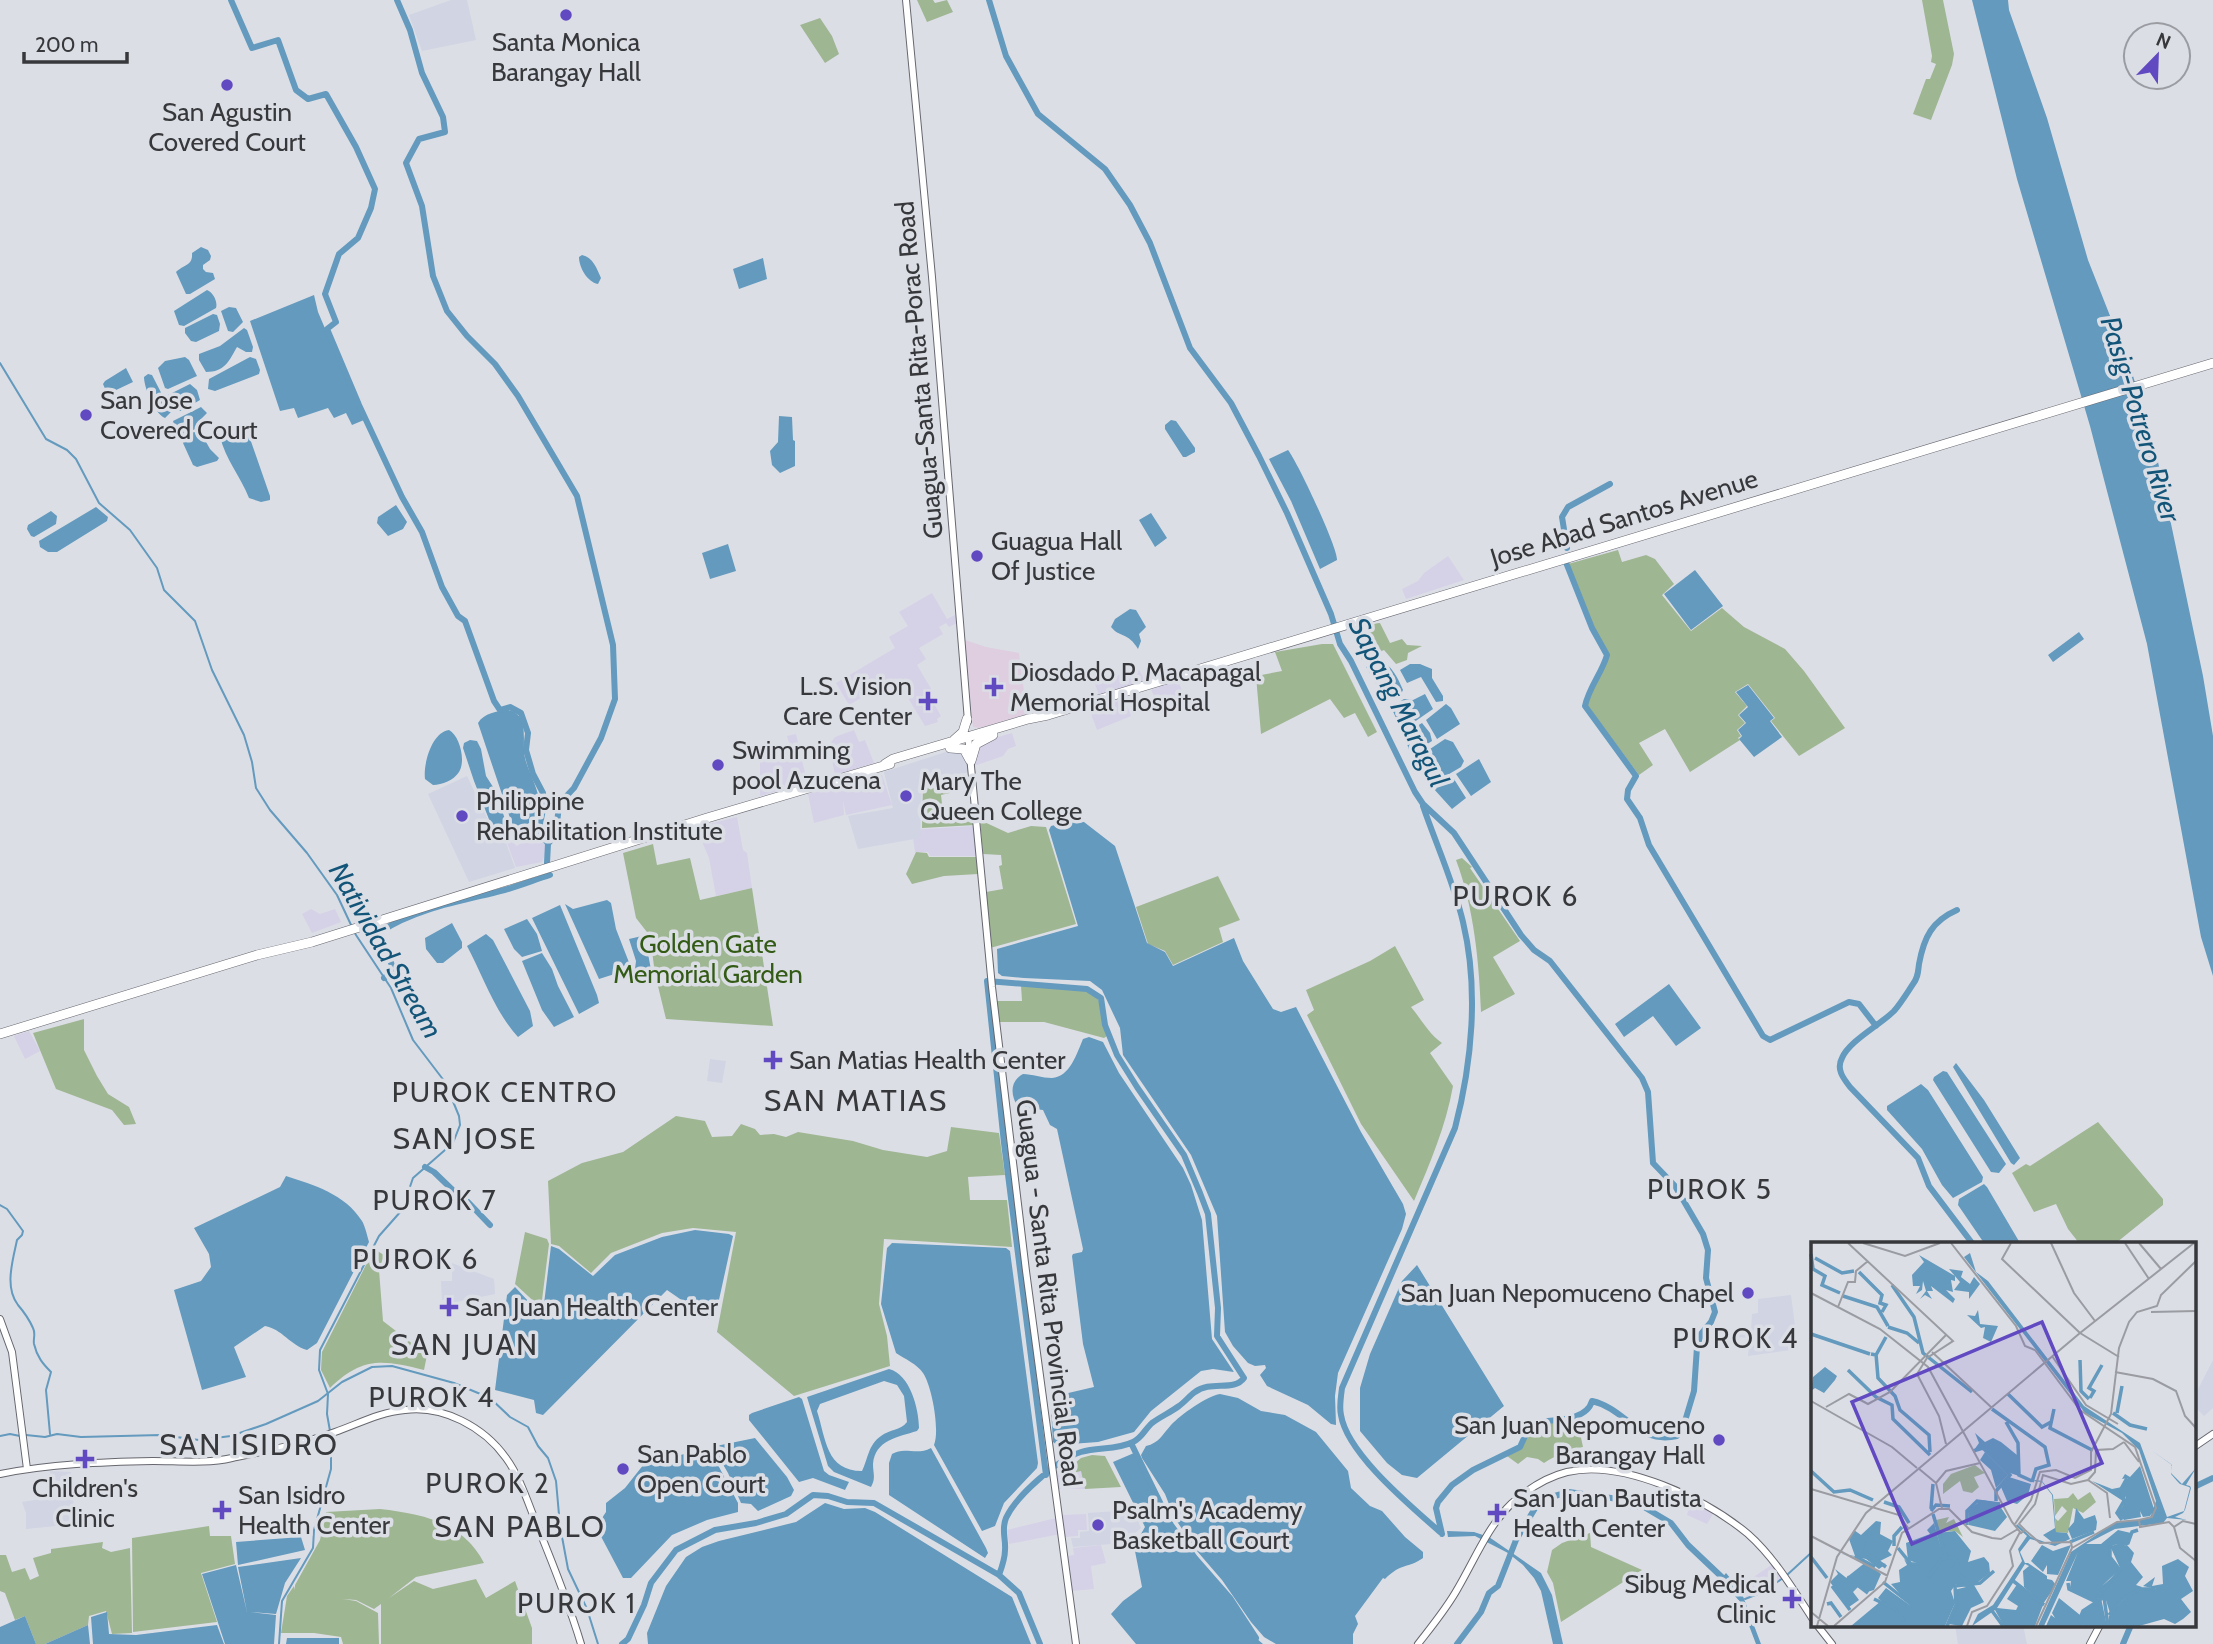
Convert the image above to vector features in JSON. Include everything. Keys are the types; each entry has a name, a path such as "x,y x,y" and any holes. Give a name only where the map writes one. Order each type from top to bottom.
{"highway":[{"name":"Jose Abad Santos Avenue","path":"0,1034 885,764 893,759 950,746 1043,719 1048,715 2213,363"},
{"path":"967,719 974,729 992,733"},
{"path":"950,746 963,732 967,719"},
{"path":"971,761 975,744 992,733"},
{"path":"950,746 964,749 971,761"}],"main road":[{"name":"Guagua-Santa Rita-Porac Road","path":"906,0 932,277 969,740"},
{"name":"Guagua - Santa Rita Provincial Road","path":"969,740 992,988 1076,1644"},
{"path":"0,1319 12,1352 27,1469"},
{"path":"0,1475 27,1469 128,1462 209,1461 330,1434 347,1426 404,1410 436,1411 458,1419 492,1442 512,1468 545,1545 581,1644"},
{"path":"2196,1446 2213,1434"},
{"path":"1418,1644 1450,1601 1483,1543 1510,1505 1537,1485 1572,1471 1622,1473 1680,1492 1703,1503 1749,1536 1783,1574 1811,1616"},
{"path":"1818,1626 1832,1644"},
{"path":"2090,1644 2099,1626"}],"shaded area":[{"path":"451,0 467,0 476,40 422,51 409,15"},
{"path":"1448,556 1464,580 1406,599 1402,589 1418,581 1424,573"},
{"path":"932,593 947,619 955,615 959,622 949,627 946,623 939,627 943,634 919,648 926,659 917,665 933,692 929,695 941,716 937,719 938,722 925,726 896,678 849,705 836,683 895,648 889,637 908,626 899,612"},
{"path":"965,640 1019,653 1027,714 980,728 973,727"},
{"path":"1100,666 1109,682 1120,674 1139,670 1146,683 1100,697 1091,674"},
{"path":"1177,679 1188,703 1163,714 1151,690"},
{"path":"1125,699 1131,716 1097,730 1090,711"},
{"path":"854,730 859,742 865,740 874,763 835,775 829,745 835,737"},
{"path":"1012,733 1016,746 1008,749 1003,756 974,766 974,751 981,742"},
{"path":"796,734 807,782 760,796 760,752 775,750 777,745 789,743 787,736"},
{"name":"Mary The Queen College","path":"958,748 966,753 969,772 922,784 920,838 858,849 848,816 893,808 884,772"},
{"path":"882,775 892,805 846,815 843,800 844,815 814,823 808,794 840,783 841,787 841,783"},
{"name":"Philippine Rehabilitation Institute","path":"467,776 497,839 504,837 515,868 469,882 428,794"},
{"path":"737,817 743,850 747,853 752,888 716,896 701,826"},
{"path":"974,826 978,856 930,856 928,852 915,852 912,830"},
{"path":"540,834 547,850 542,862 516,867 505,837 511,835 516,846"},
{"path":"311,909 320,914 335,909 341,922 312,933 302,914"},
{"path":"29,1031 40,1051 25,1059 14,1036"},
{"path":"710,1059 726,1061 722,1083 707,1081"},
{"path":"452,1263 494,1279 495,1294 452,1303 451,1298 442,1300 441,1281 452,1281"},
{"path":"1791,1295 1798,1349 1748,1356 1750,1338 1735,1337 1736,1334 1747,1335 1748,1331 1751,1331 1752,1314 1758,1313 1758,1299"},
{"path":"2213,1360 2213,1408 2204,1416 2196,1408 2196,1393"},
{"path":"1631,1452 1630,1472 1591,1470 1589,1460"},
{"path":"1078,1460 1070,1467 1081,1471 1085,1489 1058,1489 1056,1472"},
{"path":"50,1471 71,1472 75,1524 26,1529 26,1513 22,1502 47,1498 46,1485 51,1484"},
{"path":"1692,1498 1714,1512 1707,1524 1687,1515"},
{"path":"1133,1510 1141,1528 1134,1534 1110,1536 1111,1544 1073,1547 1071,1538 1080,1538 1080,1532 1089,1531 1088,1513"},
{"path":"1086,1514 1087,1530 1078,1530 1078,1536 1065,1537 1062,1515"},
{"path":"1056,1518 1060,1534 1009,1544 1007,1530"},
{"path":"1101,1545 1106,1563 1091,1566 1094,1589 1072,1591 1067,1556 1074,1555 1073,1548"},
{"path":"1773,1564 1783,1577 1752,1597 1746,1597 1740,1586"},
{"path":"1955,1626 2023,1626 2027,1644 1958,1644"}],"green space":[{"path":"917,0 933,0 935,3 947,0 953,12 927,22"},
{"path":"1922,0 1943,0 1954,54 1931,120 1913,114 1926,79 1930,79 1936,64 1931,62"},
{"path":"820,18 832,36 839,54 825,63 800,25"},
{"path":"1618,550 1622,562 1646,555 1655,559 1674,584 1662,595 1691,631 1722,608 1744,627 1785,649 1845,728 1799,756 1771,721 1775,718 1748,684 1735,692 1747,706 1738,715 1745,723 1737,730 1741,736 1738,738 1740,740 1690,772 1665,729 1639,743 1653,765 1639,775 1587,705 1590,692 1608,655 1593,627 1568,564"},
{"path":"1380,623 1390,643 1402,639 1407,645 1422,646 1408,653 1407,660 1396,664 1384,650 1362,660 1357,646 1368,628"},
{"path":"1333,644 1377,732 1368,737 1355,713 1344,718 1330,699 1261,734 1256,676 1282,671 1275,652"},
{"path":"951,777 954,792 941,795 944,821 975,818 975,825 922,828 923,784"},
{"path":"980,820 1008,833 1031,826 1046,827 1076,924 990,948 986,892 1003,889 999,866 1002,865 1001,855 983,854"},
{"name":"Golden Gate Memorial Garden","path":"653,844 657,865 690,858 700,900 752,888 773,1026 666,1019 655,974 650,936 636,918 623,853"},
{"path":"916,852 927,853 929,857 977,857 978,874 944,876 912,884 906,874"},
{"path":"1462,858 1472,867 1470,868 1520,941 1493,957 1515,994 1481,1012 1475,935 1456,860"},
{"path":"1218,876 1240,920 1219,928 1223,942 1173,965 1165,951 1148,944 1136,907"},
{"path":"1395,946 1424,1000 1411,1007 1442,1043 1430,1053 1453,1086 1442,1130 1414,1201 1361,1124 1307,1015 1314,1010 1306,990 1370,961"},
{"path":"1021,986 1086,990 1093,994 1102,1009 1107,1036 1104,1038 1044,1022 999,1022 995,1001 1022,1001"},
{"path":"84,1019 84,1050 108,1094 129,1107 136,1124 124,1125 112,1110 56,1089 33,1033"},
{"path":"676,1116 705,1121 712,1137 732,1136 741,1124 755,1129 760,1135 786,1137 798,1132 927,1157 947,1151 951,1127 999,1133 1005,1175 968,1177 970,1200 1007,1200 1012,1247 884,1239 879,1304 887,1336 890,1366 794,1396 717,1332 736,1232 693,1228 662,1233 611,1253 591,1273 559,1246 551,1244 548,1181 582,1163 623,1152"},
{"path":"2098,1122 2163,1199 2163,1205 2117,1242 2078,1242 2068,1229 2056,1204 2034,1212 2012,1173 2026,1164 2030,1166"},
{"path":"525,1232 547,1239 549,1244 541,1308 515,1284"},
{"path":"374,1249 384,1255 379,1270 383,1321 427,1355 424,1370 397,1364 374,1363 353,1370 330,1388 321,1370 322,1352"},
{"path":"1577,1419 1583,1447 1572,1449 1544,1463 1527,1457 1518,1464 1507,1456 1520,1447 1532,1424"},
{"path":"1105,1456 1121,1487 1085,1489 1081,1471 1072,1473 1069,1468 1081,1458"},
{"path":"380,1509 440,1522 465,1538 484,1563 416,1577 389,1598 414,1581 433,1589 476,1579 486,1598 515,1581 532,1628 532,1644 381,1644 381,1604 374,1609 356,1600 343,1599 356,1601 378,1613 379,1644 343,1644 341,1637 314,1633 281,1633 287,1596 294,1586 295,1590 295,1585 320,1540 326,1512"},
{"path":"209,1526 210,1536 231,1536 235,1564 201,1573 217,1622 133,1632 132,1538"},
{"path":"1590,1533 1591,1547 1642,1570 1561,1622 1553,1583 1547,1572 1552,1550 1562,1543"},
{"path":"103,1542 102,1548 111,1552 130,1548 132,1633 112,1634 106,1611 89,1616 88,1625 45,1644 36,1644 25,1616 15,1620 5,1593 0,1591 0,1555 6,1555 12,1572 25,1568 30,1580 39,1576 33,1558 51,1553 51,1549"}],"water":[{"name":"Pasig-Potrero River","path":"1972,0 2008,0 2009,10 2047,118 2088,260 2131,369 2157,457 2213,736 2213,976 2201,937 2147,644 2090,426 2017,179"},
{"path":"201,247 208,250 211,256 203,269 213,273 215,279 186,294 176,272 189,263 192,253"},
{"path":"582,255 589,258 596,267 601,278 598,284 590,280 582,269 579,257"},
{"path":"763,258 767,279 739,289 733,269"},
{"path":"207,290 214,298 216,308 184,326 179,325 174,311"},
{"path":"314,295 318,312 364,420 352,425 346,413 334,418 328,408 298,418 294,408 280,411 250,321"},
{"path":"229,307 236,308 243,322 233,332 228,331 221,311"},
{"path":"213,314 217,315 219,331 196,342 191,341 185,328"},
{"path":"244,328 253,347 252,352 237,347 222,368 206,372 199,360 199,354 220,346"},
{"path":"185,357 197,376 165,388 158,368 165,361"},
{"path":"250,357 256,359 259,374 215,391 208,389 209,379"},
{"path":"126,368 133,382 114,391 106,391 103,384 105,381"},
{"path":"152,375 171,412 165,418 161,416 148,394 144,377"},
{"path":"190,384 197,390 200,400 181,411 175,411 168,395"},
{"path":"201,407 207,413 198,422 198,428 183,434 177,433 173,421"},
{"path":"779,416 792,417 795,441 795,466 780,473 772,465 770,451 778,442"},
{"path":"1171,420 1176,421 1195,452 1183,457 1165,429 1165,425"},
{"path":"240,424 247,430 270,500 261,502 249,498 226,452 220,436"},
{"path":"194,432 201,433 219,458 217,461 197,467 193,465 183,443 186,436"},
{"path":"1288,450 1300,470 1336,552 1337,560 1320,569 1291,501 1269,459"},
{"path":"396,505 407,522 403,529 388,536 377,523 378,517"},
{"path":"96,507 108,517 107,521 57,552 48,552 40,547 39,541"},
{"path":"51,511 57,516 56,524 34,537 31,536 28,525"},
{"path":"1151,513 1167,538 1155,547 1139,520"},
{"path":"728,544 736,571 710,579 702,553"},
{"path":"1695,570 1723,606 1691,630 1664,594"},
{"path":"1130,609 1136,610 1146,627 1139,634 1141,641 1138,649 1131,640 1111,627 1115,619"},
{"path":"2079,632 2084,639 2053,662 2048,655"},
{"path":"1379,660 1394,672 1403,690 1401,694 1388,698 1383,695 1366,667"},
{"path":"1410,664 1420,664 1432,669 1432,678 1443,696 1443,701 1436,702 1421,677 1407,683 1400,670"},
{"path":"1748,685 1774,718 1770,721 1782,737 1754,757 1739,739 1742,736 1738,730 1746,723 1739,715 1748,707 1736,692"},
{"path":"1425,694 1433,709 1401,729 1391,707 1404,699 1413,700"},
{"path":"1446,704 1460,724 1437,739 1426,720"},
{"path":"508,710 520,717 524,730 525,758 539,798 537,815 518,828 512,824 478,723 487,715"},
{"path":"1422,723 1430,733 1432,741 1413,753 1409,750 1404,734"},
{"path":"449,730 459,743 461,767 451,780 433,785 425,779 427,757 433,742"},
{"path":"1445,739 1453,742 1464,761 1461,767 1444,777 1427,751"},
{"path":"477,741 481,749 486,776 495,790 507,825 504,831 497,831 492,827 474,781 463,748 464,743"},
{"path":"1428,758 1440,776 1432,783 1428,782 1418,766"},
{"path":"1479,759 1491,782 1471,796 1456,774"},
{"path":"1452,776 1466,798 1452,809 1433,788"},
{"path":"1075,820 1084,822 1115,846 1147,943 1165,952 1173,966 1234,938 1243,961 1273,1009 1281,1012 1296,1007 1361,1132 1403,1204 1406,1214 1402,1229 1338,1373 1335,1396 1336,1425 1308,1405 1267,1386 1260,1375 1266,1368 1265,1365 1255,1366 1248,1363 1225,1332 1217,1216 1191,1155 1123,1055 1120,1028 1102,990 1090,981 1024,978 1002,976 998,973 997,949 1078,926 1049,830 1051,826"},
{"path":"607,900 611,903 616,929 630,965 627,970 599,979 565,904 573,909"},
{"path":"560,905 599,1003 579,1014 532,918"},
{"path":"527,919 537,934 542,951 522,957 514,949 504,929"},
{"path":"452,923 462,942 462,948 443,963 437,963 426,949 425,938"},
{"path":"486,934 493,940 530,1011 533,1026 518,1037 496,1005 467,946"},
{"path":"642,936 645,938 652,975 634,977 636,961 629,939"},
{"path":"542,953 574,1017 554,1027 542,1010 522,961"},
{"path":"1669,984 1701,1028 1676,1046 1653,1016 1624,1037 1615,1024"},
{"path":"1089,1037 1103,1042 1119,1073 1183,1168 1191,1185 1202,1220 1212,1339 1234,1372 1213,1369 1201,1371 1151,1411 1134,1432 1098,1442 1057,1445 1053,1442 1051,1409 1061,1405 1064,1394 1094,1387 1083,1344 1072,1256 1083,1249 1057,1129 1050,1125 1043,1110 1018,1107 1013,1089 1016,1080 1023,1074 1052,1078 1064,1073 1072,1063 1083,1039"},
{"path":"1956,1063 1984,1100 2020,1158 2014,1165 1953,1067"},
{"path":"1943,1071 1947,1072 2006,1164 1999,1173 1991,1172 1933,1080"},
{"path":"1921,1084 1928,1090 1983,1177 1982,1182 1953,1198 1942,1185 1922,1149 1887,1110 1887,1106"},
{"path":"286,1176 328,1192 347,1204 362,1221 369,1242 317,1343 307,1350 265,1326 234,1347 246,1377 202,1390 174,1290 201,1281 211,1267 209,1254 194,1228 280,1187"},
{"path":"1984,1184 2019,1242 1983,1242 1958,1205 1959,1199"},
{"path":"695,1230 733,1236 715,1318 709,1319 667,1290 543,1415 536,1413 534,1400 495,1390 507,1295 515,1287 544,1318 548,1317 544,1304 551,1246 559,1249 593,1276 615,1255 662,1237"},
{"path":"892,1243 1006,1248 1010,1251 1038,1463 1037,1468 1004,1503 995,1526 982,1531 934,1445 936,1419 926,1379 918,1367 896,1353 881,1304 887,1248"},
{"path":"1417,1265 1504,1406 1417,1478 1402,1475 1387,1463 1360,1431 1360,1388 1370,1354 1402,1281"},
{"path":"889,1369 896,1372 908,1385 915,1402 919,1428 889,1441 878,1450 873,1464 874,1478 871,1487 834,1472 828,1466 807,1397","holes":["884,1381 897,1385 904,1396 907,1422 877,1440 862,1471 841,1466 829,1452 817,1411 820,1404"]},
{"path":"1220,1394 1238,1398 1261,1411 1285,1415 1316,1432 1348,1471 1351,1488 1370,1506 1382,1511 1405,1537 1423,1552 1423,1558 1383,1578 1355,1616 1358,1624 1353,1634 1353,1644 1276,1644 1264,1637 1197,1551 1174,1517 1165,1494 1142,1458 1146,1446 1157,1441 1181,1416 1201,1402"},
{"path":"799,1397 802,1399 824,1471 849,1482 845,1490 813,1478 799,1482 749,1420 752,1413"},
{"path":"755,1438 787,1477 794,1490 791,1496 758,1511 751,1504 741,1503 714,1449 716,1446"},
{"path":"709,1448 738,1503 738,1512 707,1520 672,1535 631,1578 623,1578 596,1527 606,1512 606,1503 625,1488 644,1464"},
{"path":"931,1448 986,1548 988,1553 985,1558 889,1495 889,1463 892,1454"},
{"path":"1134,1453 1171,1525 1195,1559 1230,1600 1250,1633 1263,1644 1136,1644 1111,1614 1142,1587 1134,1546 1145,1527 1113,1462"},
{"path":"825,1503 844,1509 865,1508 875,1512 1012,1597 1031,1644 648,1644 647,1633 666,1586 686,1557 719,1541 796,1522"},
{"path":"1447,1531 1474,1532 1489,1537 1541,1573 1552,1595 1563,1644 1553,1644 1541,1591 1523,1565 1508,1553 1475,1536 1448,1537"},
{"path":"301,1537 305,1550 238,1565 236,1542"},
{"path":"301,1558 285,1583 276,1614 250,1612 276,1615 274,1644 225,1644 202,1574 236,1565 247,1612 238,1567"},
{"path":"1726,1573 1741,1591 1761,1644 1756,1644 1740,1602 1721,1579"},
{"path":"107,1612 109,1634 136,1635 217,1625 224,1644 93,1644 91,1617"},
{"path":"25,1616 36,1644 0,1644 0,1627"},
{"path":"88,1625 90,1644 45,1644"},
{"path":"287,1638 339,1638 339,1644 286,1644"}],"waterway":[{"path":"231,0 252,48 278,40 296,90 308,99 326,94 356,147 375,189 371,208 358,238 339,254 325,294 336,322 327,329 402,497 422,532 442,587 458,616 465,621 494,701 500,710 510,707 521,713 528,733 526,750 533,774 543,793 544,805 539,829 548,844"},
{"path":"397,0 410,30 422,73 443,117 445,132 419,139 406,163 422,206 433,276 447,311 495,364 518,396 577,496 613,645 615,699 601,738 574,788 559,804 556,834 548,844 547,863"},
{"name":"Sapang Maragul","path":"989,0 1006,56 1038,114 1105,169 1130,205 1150,243 1190,348 1231,403 1259,456 1331,614 1340,644 1351,661 1415,792 1423,804 1454,833 1521,935 1534,950 1550,961 1642,1078 1648,1092 1653,1163 1675,1186 1703,1234 1708,1250 1706,1278 1715,1312 1701,1334 1697,1347 1694,1391 1682,1431 1677,1436 1652,1435 1604,1405 1592,1401 1588,1408 1575,1417 1531,1423 1520,1447 1473,1470 1452,1485 1438,1502 1436,1508 1442,1534"},
{"name":"Natividad Stream","path":"0,363 46,439 67,450 76,459 99,503 130,530 157,568 164,590 195,621 212,670 244,735 256,788 270,810 307,853 337,895 352,927"},
{"path":"1567,548 1562,517 1568,507 1610,484"},
{"path":"1567,565 1592,628 1607,655 1585,706 1636,776 1628,790 1627,799 1640,818 1649,845 1763,1036 1770,1040 1849,1002 1859,1004 1876,1026"},
{"path":"1423,806 1455,893 1468,947 1472,999 1466,1078 1455,1128 1342,1388 1340,1409 1346,1430 1368,1463 1440,1532"},
{"path":"384,978 394,971 380,932 420,912 550,875"},
{"path":"1957,910 1941,919 1930,931 1916,979 1894,1011 1851,1045 1842,1058 1840,1070 1850,1087 1918,1158 1929,1186 1971,1242"},
{"name":"Natividad Stream","path":"330,1431 328,1394 319,1370 320,1350 379,1236 402,1210 413,1178 453,1143 460,1125 445,1082 413,1040 391,988 354,932"},
{"path":"999,1575 1004,1557 1006,1518 1028,1489 1039,1479 1050,1470 1081,1452 1133,1442 1152,1423 1195,1392 1208,1387 1234,1384 1244,1378 1217,1336 1218,1308 1208,1214 1184,1155 1117,1055 1105,1025 1101,998 1087,989 987,981 1004,1143 1046,1475"},
{"path":"425,1167 468,1202 490,1225"},
{"path":"0,1205 7,1209 23,1231 17,1240 11,1290 33,1328 34,1344 39,1356 51,1372 46,1390 50,1434"},
{"path":"26,1435 161,1435 199,1440 231,1436 266,1424 318,1401 342,1382 372,1367 392,1366 454,1383 490,1398 510,1417 528,1427 548,1458 556,1481 560,1526 568,1569 587,1609 598,1644"},
{"path":"0,1436 20,1436"},
{"path":"279,1644 282,1601 313,1548 314,1530 331,1469 331,1436"},
{"path":"1131,1443 1171,1525 1230,1598 1256,1638"},
{"path":"2196,1486 2213,1478"},
{"path":"1457,1644 1481,1612 1489,1593 1498,1586 1516,1540 1540,1500 1569,1492 1618,1499 1632,1507 1644,1507 1671,1523 1688,1545 1726,1581"},
{"path":"622,1644 628,1639 651,1583 676,1550 715,1530 756,1523 786,1514 813,1495 847,1502 874,1503 999,1575 1019,1593 1040,1644"},
{"path":"1787,1575 1811,1553"},
{"path":"1745,1599 1763,1592 1783,1578"},
{"path":"2123,1644 2131,1626"}],"place":[{"name":"Santa Monica Barangay Hall","path":"566,15"},
{"name":"San Agustin Covered Court","path":"227,85"},
{"name":"San Jose Covered Court","path":"86,415"},
{"name":"Guagua Hall Of Justice","path":"977,556"},
{"name":"Diosdado P. Macapagal Memorial Hospital","path":"994,687"},
{"name":"L.S. Vision Care Center","path":"928,701"},
{"name":"Swimming pool Azucena","path":"718,765"},
{"name":"Mary The Queen College","path":"906,796"},
{"name":"Philippine Rehabilitation Institute","path":"462,816"},
{"name":"San Matias Health Center","path":"773,1060"},
{"name":"San Juan Nepomuceno Chapel","path":"1748,1293"},
{"name":"San Juan Health Center","path":"449,1307"},
{"name":"San Juan Nepomuceno Barangay Hall","path":"1719,1440"},
{"name":"Children's Clinic","path":"85,1459"},
{"name":"San Pablo Open Court","path":"623,1469"},
{"name":"San Isidro Health Center","path":"222,1510"},
{"name":"San Juan Bautista Health Center","path":"1497,1513"},
{"name":"Psalm's Academy Basketball Court","path":"1098,1525"},
{"name":"Sibug Medical Clinic","path":"1792,1599"}],"district":[{"name":"PUROK 6","path":"1516,896"},
{"name":"PUROK CENTRO","path":"505,1092"},
{"name":"SAN MATIAS","path":"856,1100"},
{"name":"SAN JOSE","path":"465,1138"},
{"name":"PUROK 5","path":"1710,1189"},
{"name":"PUROK 7","path":"435,1200"},
{"name":"PUROK 6","path":"416,1259"},
{"name":"PUROK 4","path":"1736,1338"},
{"name":"SAN JUAN","path":"465,1344"},
{"name":"PUROK 4","path":"432,1397"},
{"name":"SAN ISIDRO","path":"249,1444"},
{"name":"PUROK 2","path":"488,1483"},
{"name":"SAN PABLO","path":"520,1526"},
{"name":"PUROK 1","path":"577,1603"}]}
